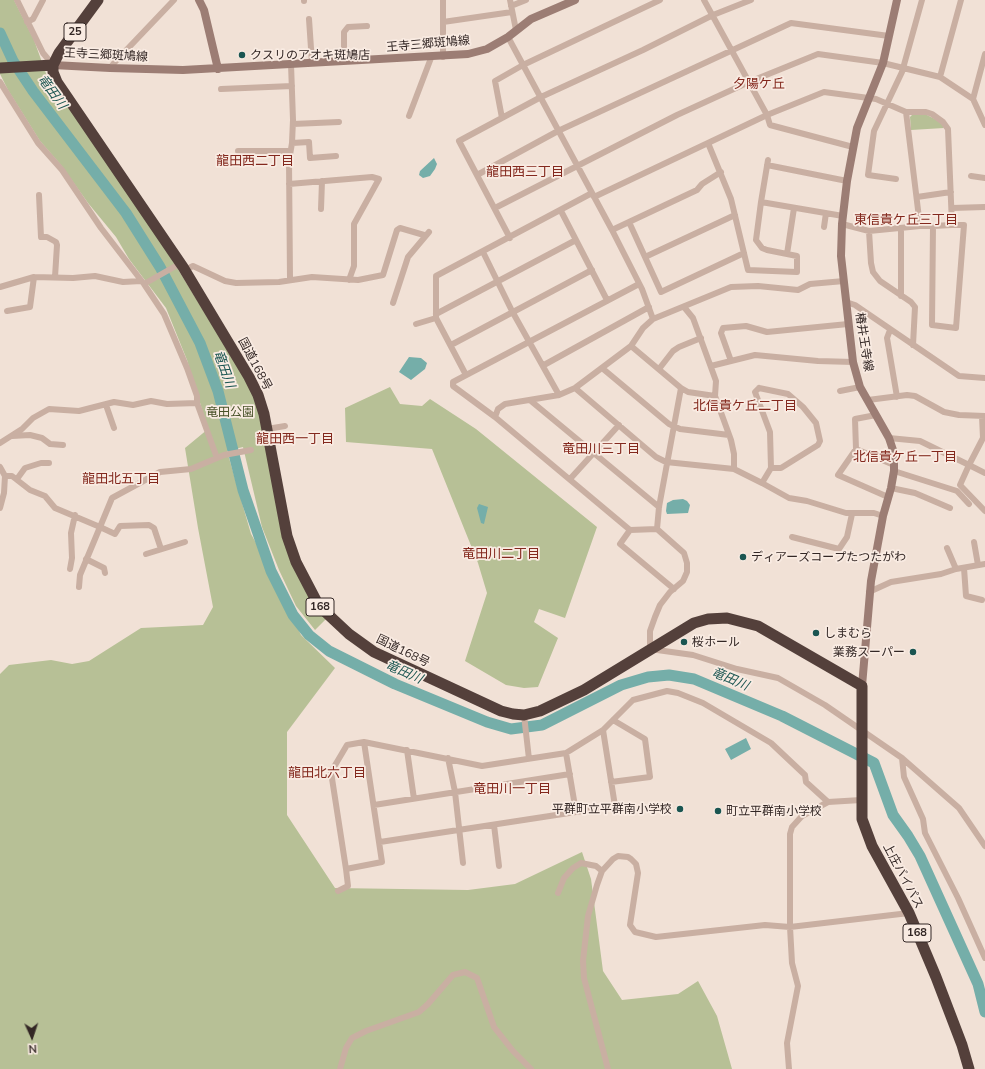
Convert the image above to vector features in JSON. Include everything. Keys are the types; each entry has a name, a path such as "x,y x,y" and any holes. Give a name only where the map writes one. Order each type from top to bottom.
{"highway":[{"name":"25","path":"53,64 59,53 98,0"},
{"path":"0,68 53,64"},
{"name":"国道168号","path":"53,64 53,72 57,82 181,266 258,395 267,429 287,536 296,562 319,606 349,634 374,652 501,711 524,719 584,690 694,623 727,618 758,626 862,686"},
{"name":"上庄バイパス","path":"862,686 860,743 862,819 867,836 909,913 939,984 970,1069"}],"main road":[{"path":"199,0 204,10 218,69"},
{"name":"王寺三郷斑鳩線","path":"53,64 110,68 218,69 344,61 431,58 468,54 487,49 508,37 531,19 576,0"},
{"name":"椿井王寺線","path":"862,686 869,592 883,516 891,488 894,468 894,453 889,438 860,387 853,362 841,256 842,220 853,147 862,115 883,63 898,0"}],"street":[{"path":"17,0 43,53 53,64"},
{"path":"27,22 33,19 43,0"},
{"path":"110,68 174,0"},
{"path":"443,0 443,57"},
{"path":"443,22 511,6 526,0"},
{"path":"502,118 495,81 523,65 660,0"},
{"path":"704,0 767,115 770,125 853,147"},
{"path":"510,238 459,141 541,97 713,16 751,0"},
{"path":"896,178 868,175 874,131 886,103 904,68 922,0"},
{"path":"940,77 960,0"},
{"path":"511,6 516,30"},
{"path":"309,19 312,63"},
{"path":"477,175 558,131 791,23 889,36"},
{"path":"344,61 344,32 348,27 367,26"},
{"path":"508,37 612,230 639,284 653,319"},
{"path":"495,208 677,115 749,82 818,54 883,63 940,77 973,99 985,126"},
{"path":"973,99 985,54"},
{"path":"409,116 431,58"},
{"path":"290,279 289,184 293,124 291,64"},
{"path":"0,82 38,143 62,170 101,228 143,282 164,314 187,368 197,396 196,403 217,458"},
{"path":"221,89 292,86"},
{"path":"466,375 436,316 436,276 593,195 767,115 824,92 870,97 906,112 926,112 932,114 943,122 948,128 952,225"},
{"path":"906,112 920,226"},
{"path":"293,124 339,122"},
{"path":"292,143 309,142 310,158 336,156"},
{"path":"708,143 721,172 748,270 797,272 798,256 762,248 756,240 760,202 767,162 847,182"},
{"path":"238,151 290,151"},
{"path":"612,230 696,190 702,184 721,172"},
{"path":"971,176 985,178"},
{"path":"289,184 372,178 378,179 354,224 354,266 349,280"},
{"path":"321,209 322,181"},
{"path":"917,197 951,192"},
{"path":"39,195 41,237 56,242 56,277"},
{"path":"760,202 826,213 869,231 920,226 964,225 956,328 932,325 933,226"},
{"path":"952,208 985,207"},
{"path":"787,254 794,208"},
{"path":"561,211 607,300"},
{"path":"824,227 826,213"},
{"path":"645,257 734,215"},
{"path":"629,222 661,292 744,253"},
{"path":"0,287 34,277 95,276 122,282 143,282 153,280 181,266 193,266 225,281 236,283 263,283 290,279 318,278 349,280 384,275 397,230 400,228 427,234 408,256 393,303"},
{"path":"901,228 901,296"},
{"path":"869,231 873,272 880,281 915,307 913,345"},
{"path":"416,324 436,316 496,282 576,240"},
{"path":"483,252 496,282 544,365 559,395"},
{"path":"451,345 512,311 592,270"},
{"path":"6,311 30,306 34,277"},
{"path":"495,417 498,409 504,404 531,401 559,395 575,388 631,346 643,328 653,319 731,287 758,286 798,290 810,284 844,281"},
{"path":"639,284 453,382 453,386 495,417 630,530 657,529 684,553 687,563 683,581 674,589 660,606 655,616 650,631 650,649 693,655 737,669 778,678 825,705 902,758 959,808 985,846"},
{"path":"846,302 855,306 959,376 985,378"},
{"path":"684,307 693,318 716,381 714,396 734,454 734,469"},
{"path":"544,365 649,308"},
{"path":"731,361 721,333 723,328 746,326 766,332 848,324"},
{"path":"890,330 887,338 896,397"},
{"path":"660,369 673,351 701,338"},
{"path":"631,346 681,388 688,392 714,396"},
{"path":"711,366 755,356 818,362 853,362"},
{"path":"602,368 673,426 728,435"},
{"path":"840,391 860,387"},
{"path":"575,388 656,457 666,462 734,469 789,498 852,514 874,513 883,516"},
{"path":"657,529 666,462 681,388"},
{"path":"762,483 771,468 770,432 755,392 759,388 788,394 810,414 816,424 820,441 818,445 781,468 771,468"},
{"path":"868,400 907,395 915,396 944,412 959,415 983,416 983,438 960,485 985,511"},
{"path":"0,443 22,429 33,418 49,409 79,411 117,402 140,404 151,401 167,404 196,403"},
{"path":"531,401 659,507"},
{"path":"106,405 114,428"},
{"path":"876,415 854,420 856,449 838,475 888,497"},
{"path":"570,479 619,425"},
{"path":"267,429 286,426"},
{"path":"10,436 30,436 42,438 50,444 63,445"},
{"path":"889,438 920,441 985,473"},
{"path":"856,449 894,468 957,491 969,504"},
{"path":"79,587 80,575 86,559 112,498 117,494 126,491 164,470 191,469 224,455 251,450"},
{"path":"17,479 25,468 49,463"},
{"path":"0,467 5,476 4,493 0,508"},
{"path":"5,476 17,479 30,490 45,496 55,508 75,515 114,534 120,526 149,525 154,528 161,549"},
{"path":"891,488 915,493 950,508"},
{"path":"792,537 839,549 847,537 852,514"},
{"path":"70,569 72,558 71,533 75,515"},
{"path":"630,530 620,544 674,589"},
{"path":"146,554 185,542"},
{"path":"869,592 891,582 941,574 956,569 982,565 974,542"},
{"path":"947,548 956,569"},
{"path":"86,559 104,568 106,573"},
{"path":"964,568 966,596 982,600"},
{"path":"338,891 348,886 331,772 347,745 364,742 482,766 566,753 603,730 633,700 667,691 703,702 771,743 805,776 806,782 828,802"},
{"path":"524,719 528,759"},
{"path":"611,782 650,777 645,739 614,720"},
{"path":"380,842 615,806 603,730"},
{"path":"346,869 382,862 364,742"},
{"path":"406,750 414,798"},
{"path":"566,753 576,812"},
{"path":"448,758 455,792 463,863"},
{"path":"902,758 904,777 923,819 925,833 958,898 985,958"},
{"path":"374,805 570,774"},
{"path":"789,1069 787,1043 798,986 792,963 790,927 790,834 792,827 802,816 828,802 861,795"},
{"path":"494,825 499,866"},
{"path":"608,1069 584,978 583,961 588,916 602,871 618,856 628,857 636,864 638,873 630,925 635,932 656,937 765,926 790,927 909,913"},
{"path":"558,894 568,873 582,863 596,866 602,871"},
{"path":"340,1069 346,1048 352,1038 366,1031 419,1012 428,1004 453,974 465,972 477,978 494,1027 513,1051 530,1066 531,1069"}],"green space":[{"name":"竜田公園","path":"0,0 14,0 34,40 48,79 76,117 171,258 249,385 258,407 280,523 326,619 315,630 296,606 279,570 262,527 243,447 227,451 251,534 264,557 301,635 335,668 287,732 287,815 335,888 468,890 515,884 582,852 591,879 603,971 622,1000 678,994 698,981 717,1016 732,1069 0,1069 0,674 9,665 51,660 72,664 89,661 141,628 203,625 213,607 185,448 208,429 187,360 166,308 129,259 116,237 88,203 61,165 40,141 8,90 0,74"},
{"path":"925,114 941,122 944,128 911,130 910,117 912,115"},
{"path":"390,387 400,404 422,406 430,399 476,429 597,527 565,618 539,609 534,622 558,638 538,687 524,688 506,685 465,661 487,593 478,563 432,449 346,442 345,408"}],"water":[{"path":"434,158 437,164 435,169 430,176 423,178 419,175 420,171"},
{"path":"409,357 421,358 427,363 425,369 411,380 399,372"},
{"path":"683,499 690,505 688,513 667,514 667,503 673,500"},
{"path":"479,504 488,507 484,524 481,523 477,508"},
{"path":"746,738 751,749 731,760 725,749"}],"waterway":[{"name":"竜田川","path":"0,33 13,61 33,91 126,213 160,267 200,343 218,391 243,490 271,571 293,615 309,635 329,651 395,684 487,722 511,729 542,725 621,685 648,677 669,675 694,679 782,716 874,763 893,815 920,856 978,984 985,1012"}],"place":[{"name":"クスリのアオキ斑鳩店","path":"242,55"},
{"name":"ディアーズコープたつたがわ","path":"743,557"},
{"name":"しまむら","path":"816,633"},
{"name":"桜ホール","path":"684,642"},
{"name":"業務スーパー","path":"913,652"},
{"name":"平群町立平群南小学校","path":"680,809"},
{"name":"町立平群南小学校","path":"718,811"}],"district":[{"name":"夕陽ケ丘","path":"759,84"},
{"name":"龍田西二丁目","path":"255,161"},
{"name":"龍田西三丁目","path":"525,172"},
{"name":"東信貴ケ丘三丁目","path":"906,220"},
{"name":"北信貴ケ丘二丁目","path":"745,406"},
{"name":"龍田西一丁目","path":"295,439"},
{"name":"竜田川三丁目","path":"601,449"},
{"name":"北信貴ケ丘一丁目","path":"905,457"},
{"name":"龍田北五丁目","path":"121,479"},
{"name":"竜田川二丁目","path":"501,554"},
{"name":"龍田北六丁目","path":"327,773"},
{"name":"竜田川一丁目","path":"512,789"}]}
